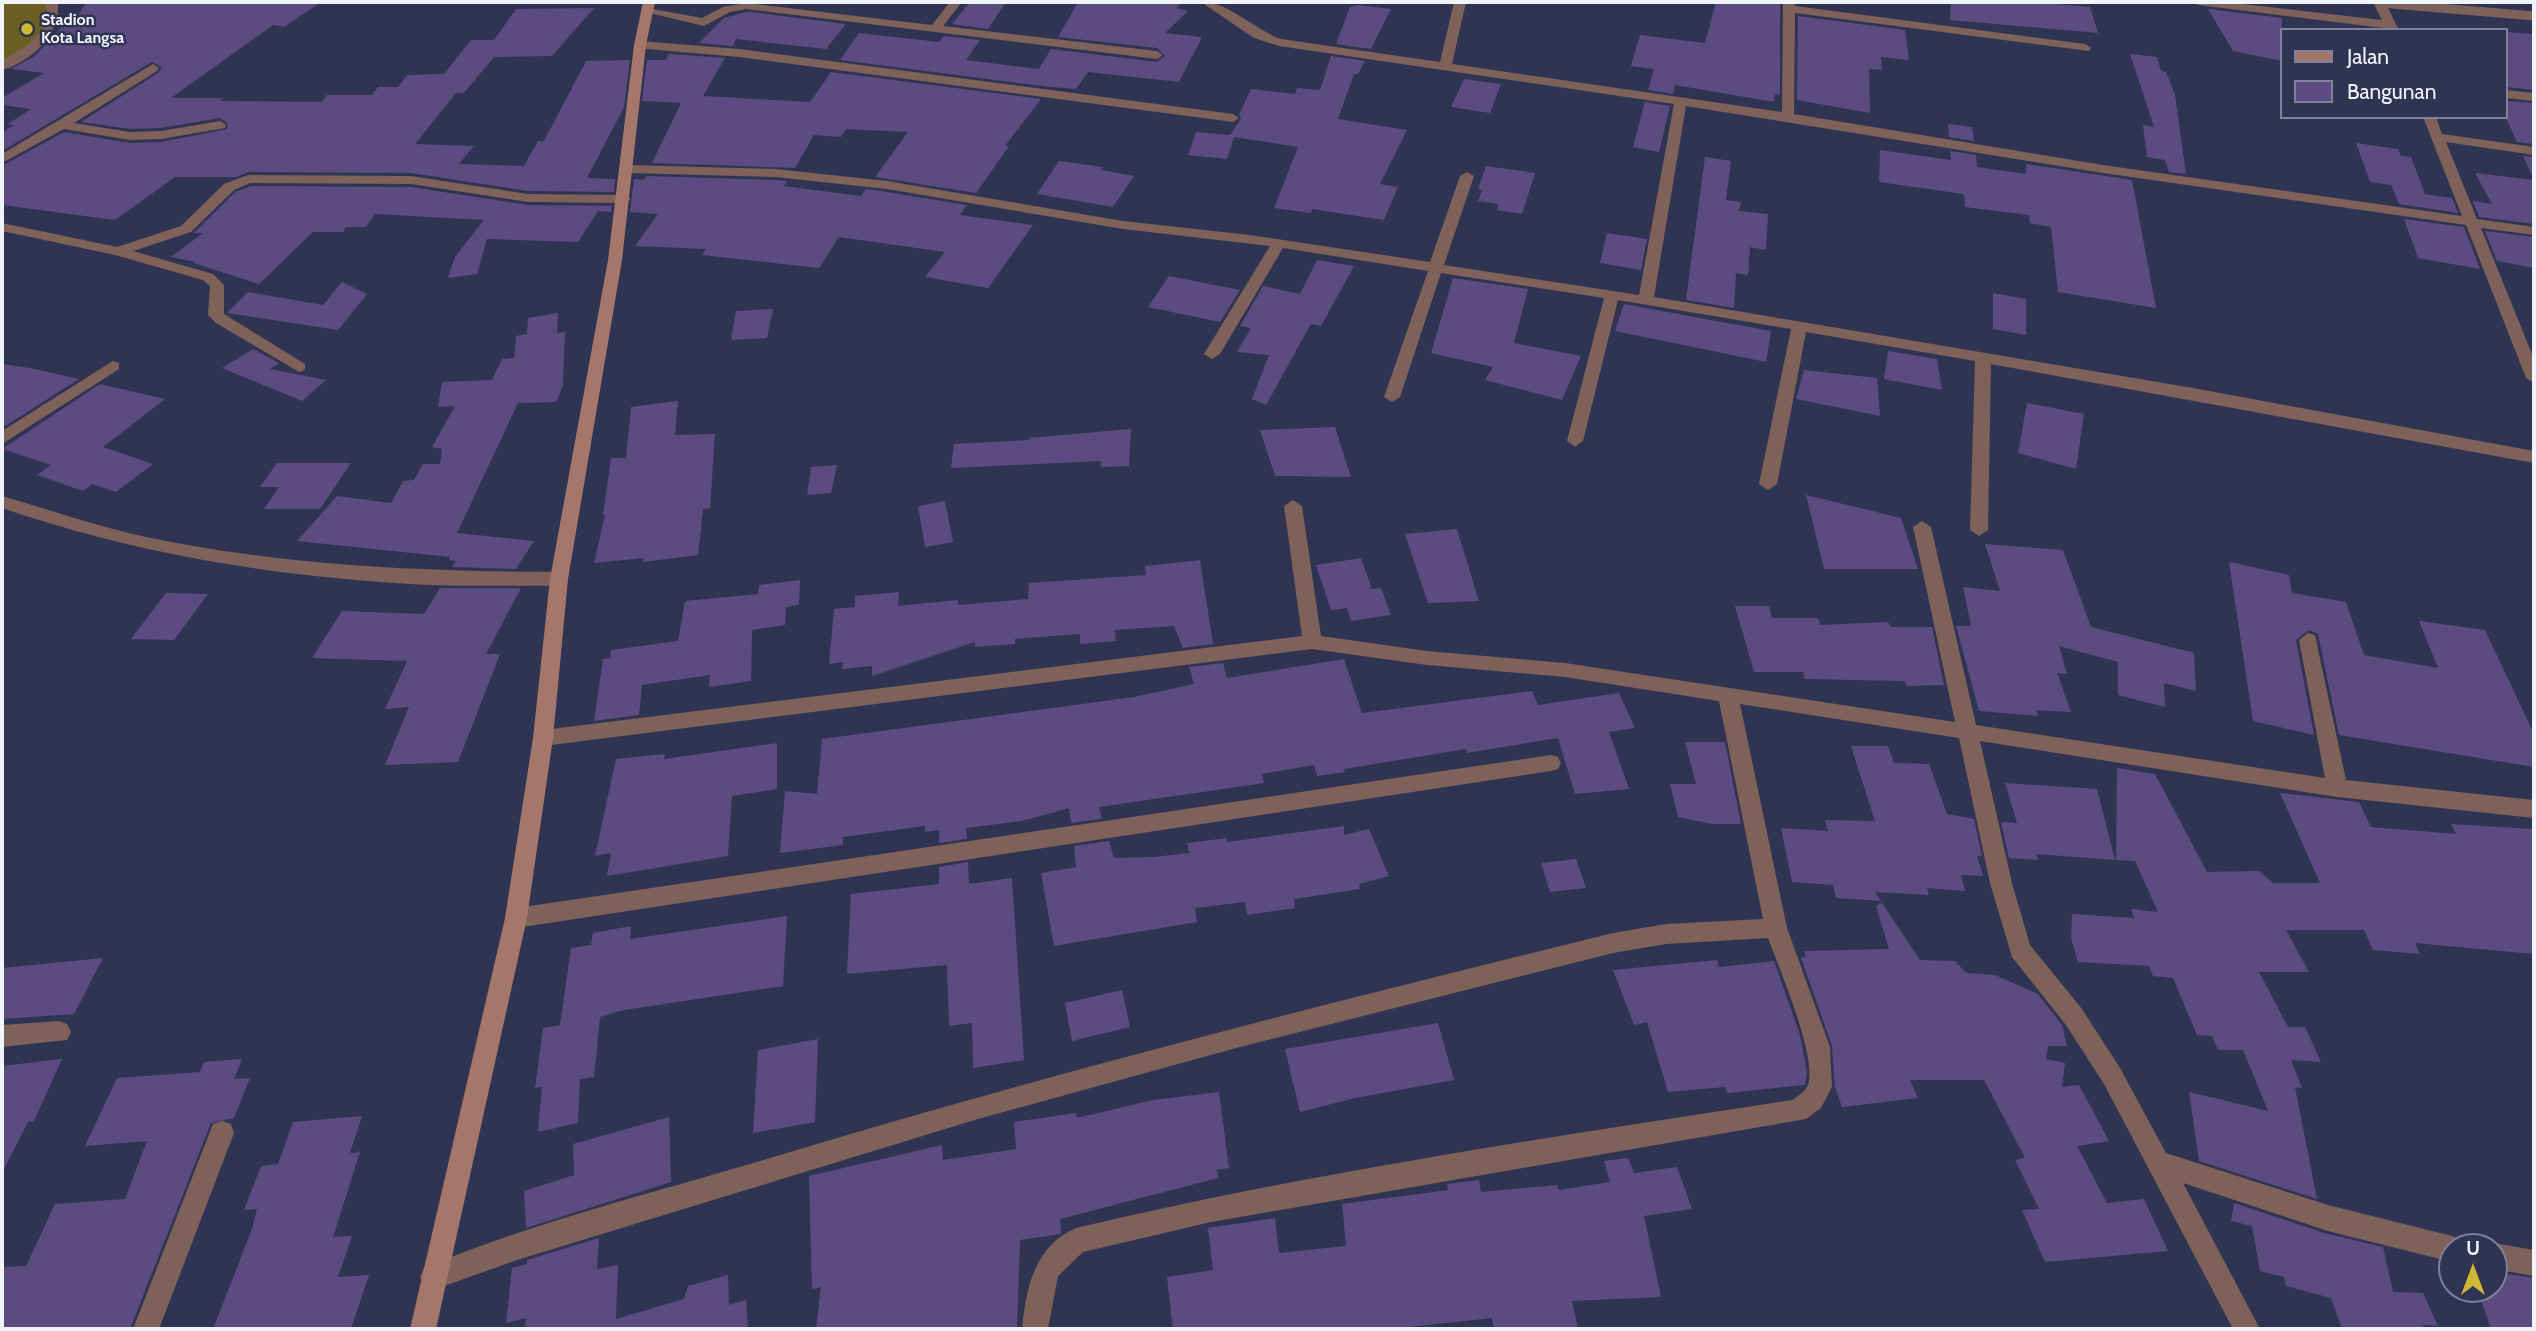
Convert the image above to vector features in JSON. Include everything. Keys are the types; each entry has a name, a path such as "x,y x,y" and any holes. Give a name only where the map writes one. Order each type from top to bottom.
{"main road":[{"path":"423,1329 516,918 543,738 559,579 624,199 640,45 648,7"}],"street":[{"path":"935,28 956,2"},
{"path":"1207,2 1223,5 1266,38 1681,100 2103,169 2534,231"},
{"path":"1446,64 1460,2"},
{"path":"2198,2 2392,27"},
{"path":"2380,2 2392,27"},
{"path":"2,66 48,34 53,24 53,3"},
{"path":"648,7 704,23 740,6 1157,55"},
{"path":"1788,117 1789,6 2085,48"},
{"path":"640,45 739,53 1233,118"},
{"path":"2,159 153,68"},
{"path":"2508,94 2534,97"},
{"path":"1646,300 1681,100"},
{"path":"2430,119 2534,378"},
{"path":"62,125 130,136 161,135 220,125"},
{"path":"2437,137 2534,151"},
{"path":"628,169 775,173 887,185 1123,225 1279,243 1612,294 2528,456"},
{"path":"1392,397 1467,176"},
{"path":"118,251 186,229 229,187 248,179 411,180 528,198 624,199"},
{"path":"2,228 118,251 214,280 218,299 216,315 299,367"},
{"path":"1212,354 1279,243"},
{"path":"1575,441 1612,294"},
{"path":"1768,484 1799,326"},
{"path":"1979,530 1983,358"},
{"path":"2,439 113,366"},
{"path":"2,502 90,531 200,554 389,576 559,579"},
{"path":"1293,506 1312,642"},
{"path":"1923,527 2001,883 2020,950 2074,1017 2112,1076 2247,1329"},
{"path":"2308,640 2337,788"},
{"path":"543,738 1312,642 1427,658 1565,670 2337,788 2534,809"},
{"path":"1035,1329 1041,1285 1048,1267 1076,1241 1211,1209 1520,1154 1797,1111 1812,1100 1820,1087 1818,1047 1776,928 1728,695"},
{"path":"516,918 1551,763"},
{"path":"433,1277 517,1247 978,1107 1240,1036 1613,943 1666,934 1776,928"},
{"path":"2,1036 59,1032"},
{"path":"146,1329 222,1133"},
{"path":"2159,1163 2328,1219 2438,1246"},
{"path":"2508,1258 2534,1263"}],"lane":[{"path":"2380,2 2534,16"}],"shaded area":[{"name":"Stadion Kota Langsa","path":"2,2 55,2 59,16 44,41 2,66"}],"building":[{"path":"321,2 284,27 273,25 171,98 223,98 220,101 322,102 327,95 372,95 378,87 398,87 407,75 444,74 471,40 494,40 516,9 594,8 552,56 494,57 464,93 456,93 415,144 474,146 459,164 524,166 538,141 544,141 586,61 630,60 624,107 587,178 615,179 614,192 528,191 411,173 248,172 236,177 175,177 115,220 2,205 2,166 64,132 130,143 161,142 227,129 228,124 220,118 161,128 130,129 81,122 158,73 162,67 152,62 2,151 2,133 14,125 8,124 31,109 2,105 2,98 44,73 11,69 35,56 67,21 75,21 85,4"},
{"path":"970,2 1006,2 988,29 952,24"},
{"path":"1078,2 1183,2 1176,8 1188,11 1165,33 1202,37 1179,82 1088,72 1076,89 840,60 859,33 939,42 944,36 980,40 966,60 1039,69 1051,49 1157,62 1165,56 1157,48 1058,37"},
{"path":"1716,2 1780,2 1780,95 1775,94 1774,102 1675,85 1673,94 1648,90 1654,69 1631,66 1640,35 1705,43"},
{"path":"1951,2 2034,2 2090,7 2098,33 1950,20"},
{"path":"1358,5 1391,9 1371,49 1336,44 1350,7"},
{"path":"2208,9 2282,18 2280,61 2233,51"},
{"path":"746,12 846,24 826,49 736,39 733,46 699,43 724,18"},
{"path":"1798,16 1905,30 1909,60 1881,57 1882,70 1869,69 1870,113 1797,100"},
{"path":"2508,32 2534,34 2534,90 2508,87"},
{"path":"669,54 725,58 703,96 810,102 831,72 1041,99 1005,146 1009,146 976,193 875,177 908,132 846,129 841,137 814,135 795,168 652,163 681,103 642,101 647,60 666,60"},
{"path":"2130,54 2157,57 2161,71 2166,72 2175,95 2186,174 2169,172 2165,160 2147,157 2143,125 2154,127"},
{"path":"1331,56 1365,61 1358,74 1354,74 1338,119 1407,130 1380,184 1398,187 1384,220 1312,209 1311,213 1274,208 1298,147 1234,137 1227,159 1188,155 1196,132 1230,135 1241,119 1239,115 1251,89 1295,94 1297,88 1320,90"},
{"path":"1464,79 1501,84 1490,113 1451,107"},
{"path":"2508,101 2534,103 2534,144 2517,142 2506,119"},
{"path":"1645,102 1670,106 1659,152 1633,147"},
{"path":"1948,124 1972,127 1974,141 1949,137"},
{"path":"2356,143 2398,149 2401,156 2411,157 2425,194 2452,198 2458,213 2399,204 2391,185 2370,182"},
{"path":"1880,150 1951,160 1950,151 1976,155 1977,167 2026,174 2026,164 2132,180 2156,308 2058,292 2051,227 2030,223 2029,215 1965,207 1964,194 1879,182"},
{"path":"2523,156 2534,157 2534,180"},
{"path":"1705,157 1731,161 1726,200 1741,202 1739,211 1768,214 1766,250 1750,247 1748,275 1736,273 1734,308 1686,300"},
{"path":"1059,161 1103,167 1101,170 1134,176 1113,207 1037,194"},
{"path":"1486,166 1535,173 1522,214 1497,210 1498,204 1478,201 1482,190 1478,189"},
{"path":"2475,173 2534,180 2534,224 2479,217 2473,201 2492,204"},
{"path":"646,176 787,181 784,186 861,196 866,189 967,205 960,215 1033,225 988,288 925,277 945,252 839,237 819,268 702,255 706,249 635,246 658,214 630,212 634,179 644,180"},
{"path":"251,186 411,187 528,205 612,206 611,212 598,211 578,242 487,239 477,274 448,278 455,257 484,220 375,214 366,227 346,227 343,232 313,232 259,284 194,263 196,262 171,257 203,233 194,233 235,192"},
{"path":"2404,219 2464,227 2480,269 2418,258"},
{"path":"2485,231 2534,237 2534,268 2497,261"},
{"path":"1607,233 1647,239 1641,270 1600,263"},
{"path":"1317,260 1354,266 1321,326 1311,324 1266,405 1252,399 1269,355 1237,352 1251,328 1240,326 1263,286 1300,294"},
{"path":"1169,276 1240,290 1220,322 1148,307"},
{"path":"1453,278 1528,289 1514,343 1581,356 1562,400 1485,380 1493,367 1431,353"},
{"path":"342,282 367,294 338,330 227,313 248,292 323,305"},
{"path":"1993,293 2026,299 2026,335 1993,329"},
{"path":"1624,304 1771,331 1766,362 1615,331"},
{"path":"773,309 767,338 731,340 736,311"},
{"path":"558,313 557,333 565,332 563,385 556,402 518,403 457,533 534,541 516,569 452,567 456,561 449,560 450,557 297,541 337,496 391,503 403,481 414,480 423,464 440,464 442,449 432,447 455,406 438,407 442,382 492,380 502,359 514,358 516,336 527,334 528,318"},
{"path":"253,349 279,363 270,369 326,380 302,401 222,368"},
{"path":"1888,351 1937,359 1942,390 1884,379"},
{"path":"2,364 30,368 79,379 2,428"},
{"path":"1804,370 1877,378 1880,416 1796,399"},
{"path":"100,384 165,399 103,447 153,464 116,492 92,484 83,491 37,475 51,465 2,449"},
{"path":"678,401 675,435 715,434 710,508 703,509 698,555 643,562 644,558 594,563 605,515 611,458 626,458 631,407"},
{"path":"2027,403 2084,414 2076,469 2018,453"},
{"path":"1335,427 1351,477 1275,476 1260,430"},
{"path":"1131,429 1129,466 1101,467 1101,461 951,468 954,444 1029,440"},
{"path":"277,463 351,463 320,509 264,509 279,487 260,487"},
{"path":"837,465 831,493 807,495 811,467"},
{"path":"1806,495 1901,518 1918,569 1824,569"},
{"path":"945,501 953,542 925,547 918,506"},
{"path":"1457,529 1479,601 1428,603 1405,534"},
{"path":"1985,544 2063,550 2091,627 2194,653 2196,691 2164,683 2165,707 2118,695 2118,662 2059,646 2067,674 2057,673 2071,712 2036,710 2038,716 1979,711 1956,626 1971,626 1963,587 2000,591"},
{"path":"1361,558 1372,589 1381,588 1391,615 1351,621 1347,608 1331,610 1316,565"},
{"path":"1200,560 1213,644 1183,648 1174,626 1115,630 1116,641 1080,644 1080,634 1015,639 1015,644 975,647 975,642 872,676 872,666 842,669 843,662 829,664 834,609 855,607 855,596 899,592 898,606 958,600 958,605 1028,599 1029,583 1146,575 1145,566"},
{"path":"2229,562 2289,575 2292,593 2346,602 2364,655 2438,668 2419,621 2485,630 2534,734 2534,767 2339,735 2318,634 2309,630 2296,640 2314,735 2253,721"},
{"path":"800,580 799,605 786,607 785,625 752,630 751,681 709,687 710,675 642,685 639,715 594,721 603,659 610,658 611,650 678,641 685,601 758,594 759,585"},
{"path":"440,588 521,588 486,654 500,654 458,762 385,765 409,707 385,709 407,661 312,658 342,611 424,614"},
{"path":"166,593 208,594 174,640 131,639"},
{"path":"1735,606 1769,606 1772,618 1818,618 1820,625 1888,622 1891,627 1932,627 1944,685 1907,686 1905,681 1805,679 1803,672 1754,672"},
{"path":"1344,659 1362,713 1532,691 1538,705 1619,693 1635,728 1609,732 1629,789 1575,794 1558,738 1467,753 1466,749 1317,776 1314,765 1262,774 1264,783 1099,807 1102,819 1071,823 1069,808 1022,821 966,828 967,839 939,843 939,830 925,832 925,826 843,837 843,845 780,853 785,791 817,794 822,739 1134,697 1194,684 1189,667 1223,663 1227,678"},
{"path":"1685,742 1725,742 1741,824 1712,824 1678,817 1670,784 1696,784"},
{"path":"777,743 777,789 732,796 728,856 607,876 611,853 595,856 616,759 665,754 664,759"},
{"path":"1851,746 1888,746 1894,763 1929,764 1947,814 1974,819 1982,856 1977,856 1983,876 1961,875 1965,891 1927,888 1929,895 1875,892 1881,901 1836,898 1833,885 1792,882 1781,828 1828,831 1825,820 1875,821"},
{"path":"2117,768 2155,774 2207,872 2259,871 2273,883 2320,883 2280,793 2359,802 2371,827 2456,834 2451,824 2534,829 2534,954 2415,943 2420,954 2373,950 2364,930 2286,930 2309,972 2259,972 2288,1027 2305,1027 2321,1062 2291,1060 2302,1088 2295,1087 2317,1199 2199,1161 2189,1092 2268,1111 2243,1050 2218,1050 2212,1036 2197,1035 2173,978 2153,976 2149,966 2078,962 2071,938 2072,914 2134,918 2131,909 2158,912 2135,861 2116,860"},
{"path":"2005,783 2097,789 2115,860 2036,854 2038,860 2009,858 2001,822 2017,823"},
{"path":"1344,826 1344,835 1369,829 1389,876 1359,884 1360,889 1294,899 1295,908 1247,915 1245,902 1195,908 1197,922 1054,946 1041,873 1076,867 1074,846 1109,841 1114,858 1154,857 1189,853 1187,843 1227,838 1227,842"},
{"path":"1576,859 1586,888 1550,892 1541,863"},
{"path":"968,862 969,884 1012,878 1024,1060 973,1068 972,1023 949,1026 947,965 847,974 851,894 939,884 939,867"},
{"path":"1882,903 1920,960 1955,961 1966,973 1995,975 2038,994 2062,1025 2067,1046 2048,1046 2046,1059 2065,1063 2062,1087 2079,1085 2109,1141 2077,1146 2107,1203 2144,1199 2168,1251 2045,1262 2022,1210 2039,1209 2015,1160 2025,1158 1984,1080 1910,1080 1918,1098 1842,1107 1835,1087 1832,1046 1801,958 1806,957 1804,951 1889,949 1876,906"},
{"path":"787,916 783,986 624,1010 600,1017 594,1077 580,1079 578,1123 538,1132 542,1087 535,1088 543,1028 560,1025 571,948 591,945 593,933 631,926 630,939"},
{"path":"103,958 74,1014 2,1019 2,968"},
{"path":"1717,960 1719,967 1774,961 1800,1035 1807,1072 1805,1085 1727,1093 1725,1087 1668,1092 1647,1022 1634,1025 1613,970"},
{"path":"1122,990 1130,1027 1072,1041 1065,1003"},
{"path":"1438,1023 1454,1080 1355,1098 1300,1112 1285,1049"},
{"path":"818,1039 815,1122 753,1133 758,1050"},
{"path":"62,1059 34,1121 28,1122 2,1173 2,1066"},
{"path":"242,1059 234,1079 250,1078 234,1118 211,1123 130,1329 2,1329 2,1267 26,1266 55,1204 125,1199 147,1141 85,1146 117,1078 200,1072 204,1062"},
{"path":"1219,1092 1229,1168 1217,1170 1218,1178 1060,1219 1061,1234 1020,1240 1017,1329 816,1329 821,1287 812,1289 809,1176 942,1145 943,1160 1016,1149 1014,1122 1076,1113 1077,1118 1153,1100"},
{"path":"362,1116 350,1153 360,1152 333,1237 352,1236 338,1277 369,1275 351,1329 213,1329 252,1229 257,1209 244,1210 261,1166 278,1164 293,1122"},
{"path":"669,1117 671,1182 526,1228 524,1191 574,1175 573,1144"},
{"path":"1628,1158 1634,1173 1677,1167 1692,1209 1644,1216 1661,1297 1572,1301 1578,1329 1494,1329 1492,1318 1391,1329 1173,1329 1167,1277 1213,1270 1208,1228 1275,1218 1279,1253 1346,1246 1342,1204 1448,1190 1447,1184 1479,1180 1481,1192 1557,1185 1559,1190 1610,1182 1604,1161"},
{"path":"2234,1203 2324,1233 2383,1247 2393,1292 2423,1293 2438,1326 2423,1325 2424,1329 2342,1329 2331,1298 2286,1286 2284,1277 2260,1271 2252,1226 2231,1221"},
{"path":"599,1238 597,1269 618,1265 616,1319 684,1299 688,1286 728,1275 729,1305 746,1300 748,1329 525,1329 526,1318 506,1323 512,1268 527,1264 527,1260"},
{"path":"2508,1274 2534,1278 2534,1329 2491,1329 2482,1303 2508,1303"}],"place":[{"name":"Stadion Kota Langsa","path":"27,29"}]}
